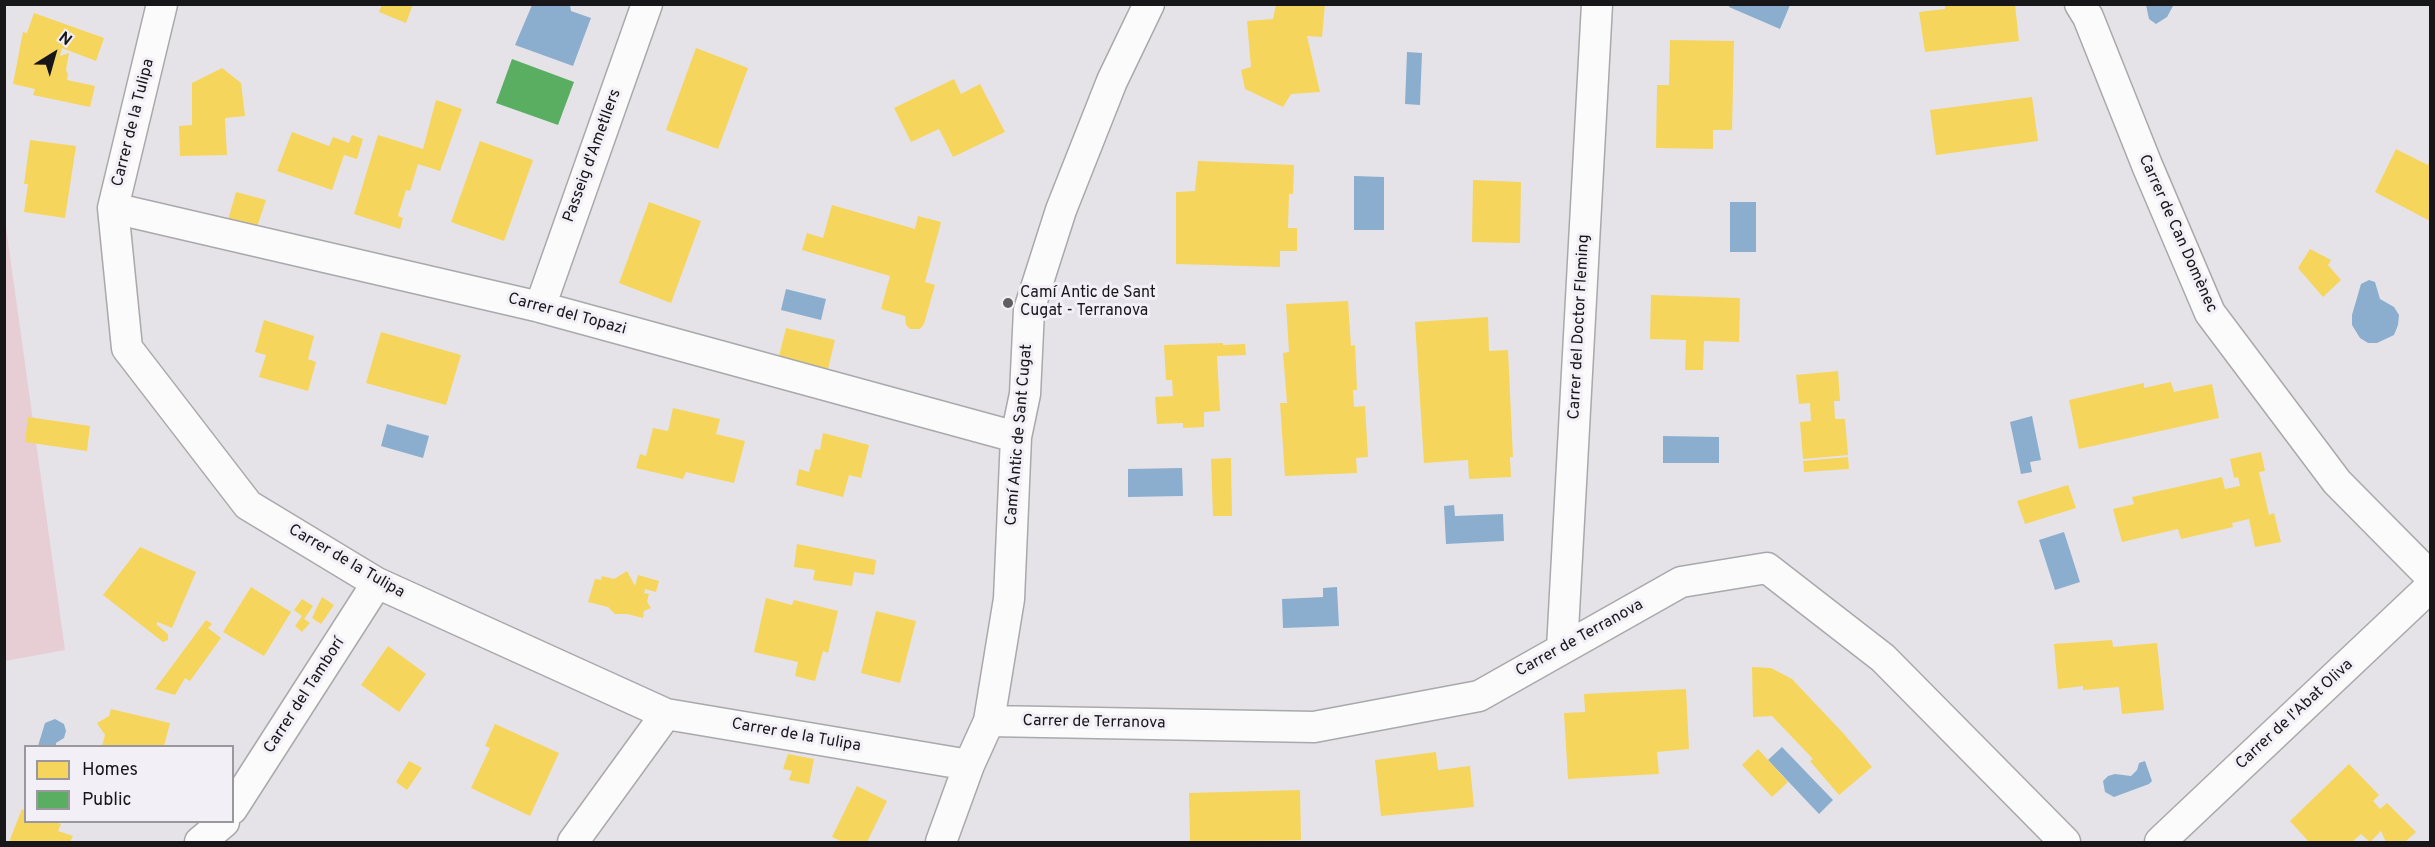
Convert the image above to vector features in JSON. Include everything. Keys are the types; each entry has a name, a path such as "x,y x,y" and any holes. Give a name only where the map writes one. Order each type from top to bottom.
{"street":[{"name":"Carrer de la Tulipa","path":"162,4 113,208 127,348 248,505 377,584 666,714 969,765"},
{"name":"Passeig d'Ametllers","path":"540,307 647,4"},
{"name":"Camí Antic de Sant Cugat","path":"941,843 969,765 989,721 1009,598 1016,437 1025,394 1029,310 1070,189 1112,81 1149,4"},
{"name":"Carrer del Doctor Fleming","path":"1562,650 1597,4"},
{"name":"Carrer de Can Domènec","path":"2080,4 2088,17 2146,165 2210,313 2337,482 2430,576"},
{"name":"Carrer del Topazi","path":"113,208 540,307 1016,437"},
{"name":"Carrer de Terranova","path":"989,721 1314,727 1479,696 1681,582 1767,568 1883,658 2065,843"},
{"name":"Carrer del Tamborí","path":"234,806 377,584"},
{"name":"Carrer de l'Abat Oliva","path":"2160,843 2430,587"},
{"path":"573,843 666,714"},
{"path":"200,843 223,823"}],"shaded area":[{"path":"4,213 65,650 5,661 4,661"}],"water":[{"path":"1730,4 1790,5 1780,29 1729,7"},
{"path":"532,5 570,5 571,11 591,18 573,66 515,45"},
{"path":"2146,5 2173,6 2167,17 2156,24 2149,19"},
{"path":"1407,52 1422,53 1420,105 1405,104"},
{"path":"1354,176 1384,177 1384,230 1354,230"},
{"path":"1730,202 1756,202 1756,252 1730,252"},
{"path":"2369,280 2375,282 2380,299 2394,307 2399,315 2394,335 2377,343 2368,343 2360,338 2352,325 2352,315 2361,284"},
{"path":"786,289 826,299 821,320 781,310"},
{"path":"2032,416 2041,460 2030,462 2032,472 2021,474 2010,422"},
{"path":"387,424 429,436 423,458 381,446"},
{"path":"1663,436 1719,437 1719,463 1663,463"},
{"path":"1182,468 1183,496 1128,497 1128,469"},
{"path":"1454,505 1455,516 1503,514 1504,541 1446,544 1444,506"},
{"path":"2064,532 2080,582 2055,590 2039,540"},
{"path":"1337,587 1339,626 1283,628 1282,599 1323,597 1323,588"},
{"path":"55,719 64,724 66,731 64,738 56,745 38,745 45,723"},
{"path":"1782,747 1833,800 1819,814 1768,760"},
{"path":"2145,761 2152,781 2149,784 2114,797 2105,792 2103,781 2108,776 2115,774 2131,776 2137,770 2139,763"}],"building: Homes":[{"path":"382,4 413,4 406,23 379,12"},
{"path":"1276,4 1325,4 1322,37 1307,36 1320,92 1291,94 1283,107 1245,89 1241,70 1251,67 1247,21 1273,19"},
{"path":"1945,4 2015,4 2019,41 1925,52 1919,12 1945,9"},
{"path":"34,13 104,38 96,61 62,48 60,56 69,53 67,80 95,86 90,107 33,95 35,89 13,84 23,32 27,33"},
{"path":"1670,40 1734,41 1732,130 1713,130 1713,149 1656,148 1657,85 1669,85"},
{"path":"696,48 748,68 718,149 666,130"},
{"path":"222,68 241,83 245,116 225,118 227,155 180,156 179,126 192,125 192,83"},
{"path":"954,79 961,94 980,84 1005,132 953,157 939,129 911,142 894,108"},
{"path":"2032,97 2038,141 1936,155 1930,110"},
{"path":"436,100 462,109 440,171 418,164 410,191 406,190 398,216 403,218 400,229 354,214 378,135 423,149"},
{"path":"292,132 329,146 333,137 349,143 352,135 363,139 357,159 344,155 332,190 277,171"},
{"path":"30,140 76,146 65,218 24,212 28,184 24,184"},
{"path":"480,141 533,160 504,241 451,222"},
{"path":"2396,149 2428,165 2430,159 2430,221 2375,192"},
{"path":"1198,161 1294,165 1293,194 1289,194 1288,228 1297,228 1297,251 1280,251 1280,267 1176,264 1176,192 1195,191"},
{"path":"1473,180 1521,182 1520,243 1472,242"},
{"path":"236,192 266,200 257,227 228,220"},
{"path":"649,202 701,221 671,303 619,283"},
{"path":"832,205 915,229 918,216 941,222 925,282 935,285 924,324 920,329 910,329 906,325 905,316 881,309 890,276 802,250 807,233 823,238"},
{"path":"2310,249 2331,260 2328,265 2341,280 2323,297 2298,268"},
{"path":"1651,295 1740,298 1739,342 1704,341 1703,370 1685,370 1686,340 1650,339"},
{"path":"1348,301 1351,346 1355,345 1357,390 1353,390 1354,407 1365,406 1368,457 1356,458 1357,473 1285,476 1280,403 1287,403 1283,353 1289,352 1286,304"},
{"path":"1488,317 1489,351 1508,350 1513,457 1510,457 1511,477 1469,479 1468,460 1424,463 1415,322"},
{"path":"264,320 314,336 308,359 316,362 308,391 259,377 266,355 255,352"},
{"path":"786,328 835,340 827,373 778,360"},
{"path":"381,332 461,355 446,405 366,383"},
{"path":"1223,343 1223,345 1245,344 1246,355 1217,356 1220,411 1204,412 1204,427 1183,428 1183,423 1157,424 1155,397 1173,396 1172,380 1166,380 1164,345"},
{"path":"1838,371 1840,401 1834,401 1835,419 1845,419 1848,455 1803,459 1800,422 1811,421 1810,403 1799,404 1796,375"},
{"path":"2171,382 2174,392 2212,384 2219,418 2079,449 2069,400 2144,383 2144,388"},
{"path":"673,408 720,419 716,434 745,441 734,483 686,472 683,479 636,468 640,454 646,456 653,428 668,431"},
{"path":"28,417 90,426 87,451 25,442"},
{"path":"823,433 869,445 861,478 849,475 843,497 796,485 799,469 809,472 815,449 820,450"},
{"path":"2261,452 2265,471 2259,472 2269,515 2274,513 2281,542 2255,547 2249,519 2232,523 2233,527 2181,539 2178,529 2122,542 2113,509 2134,504 2132,497 2222,477 2225,489 2240,486 2238,477 2234,478 2230,459"},
{"path":"1848,457 1849,469 1804,472 1803,461"},
{"path":"1231,458 1232,516 1213,516 1211,459"},
{"path":"2068,485 2076,508 2025,524 2017,501"},
{"path":"797,544 876,560 874,575 854,572 852,586 813,580 815,570 794,567"},
{"path":"140,547 196,572 172,628 158,622 156,624 168,634 168,640 163,642 103,595"},
{"path":"627,571 635,586 638,575 659,581 656,592 645,589 644,593 649,594 647,602 651,608 644,611 643,618 615,614 608,607 588,602 595,579 601,580 602,576 614,579"},
{"path":"251,587 291,612 264,656 223,632"},
{"path":"322,597 334,605 321,624 312,618"},
{"path":"766,598 792,605 794,600 838,611 828,653 823,651 815,681 795,676 798,662 754,652"},
{"path":"302,599 313,606 304,619 310,623 302,632 295,626 302,616 294,610"},
{"path":"876,611 916,621 900,683 861,673"},
{"path":"206,620 212,624 208,628 221,638 190,681 185,678 175,695 155,689"},
{"path":"2112,640 2113,647 2157,643 2164,710 2122,714 2119,687 2083,690 2083,686 2058,689 2054,644"},
{"path":"388,646 426,674 399,712 361,685"},
{"path":"1752,667 1771,668 1792,679 1872,767 1839,795 1810,761 1813,759 1772,716 1753,717"},
{"path":"1686,689 1689,749 1657,752 1659,774 1568,779 1564,713 1585,712 1584,694"},
{"path":"111,709 170,723 164,745 102,745 105,735 97,723 109,716"},
{"path":"495,724 559,753 530,816 471,788 490,748 485,746"},
{"path":"1758,749 1788,782 1772,797 1742,765"},
{"path":"1436,752 1438,770 1470,766 1474,807 1381,816 1375,760"},
{"path":"788,754 814,759 809,784 789,780 792,771 783,769"},
{"path":"409,761 422,768 407,790 396,782"},
{"path":"2349,764 2379,795 2373,801 2380,809 2387,803 2416,832 2407,842 2386,842 2381,831 2370,842 2361,834 2352,842 2309,842 2290,821"},
{"path":"857,786 887,801 867,842 843,842 832,837"},
{"path":"1300,790 1301,840 1190,842 1189,793"},
{"path":"22,809 24,810 24,823 58,823 61,824 58,831 73,836 70,842 9,842"}],"building: Public":[{"path":"512,59 574,82 558,125 496,103"}],"place":[{"name":"Camí Antic de Sant Cugat - Terranova","path":"1008,303"}]}
